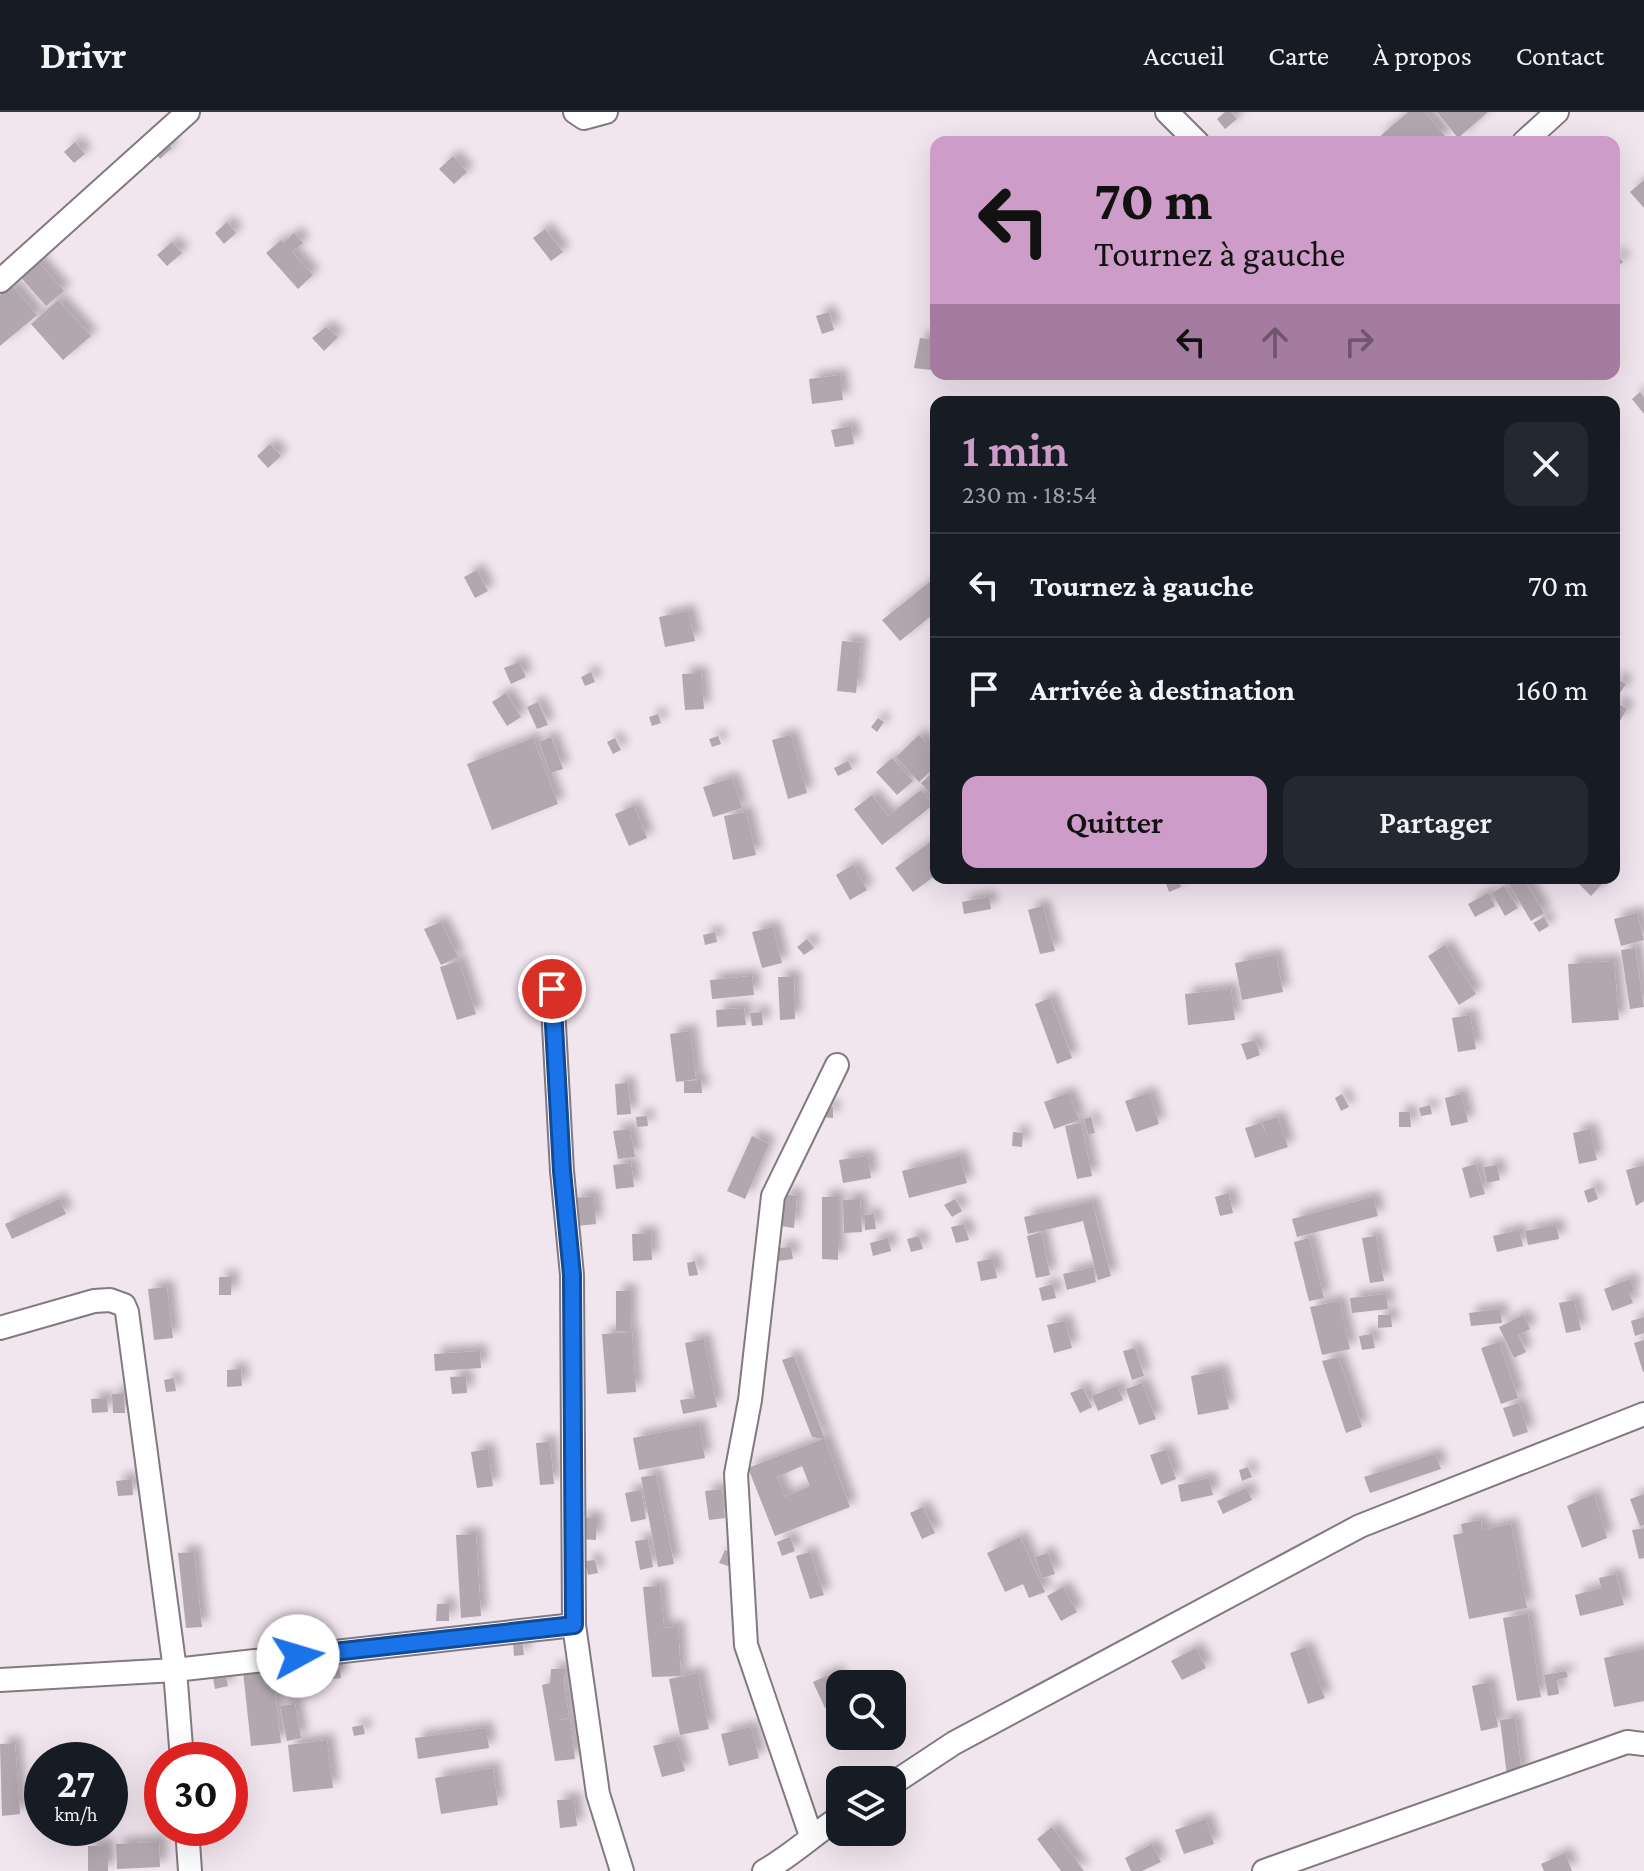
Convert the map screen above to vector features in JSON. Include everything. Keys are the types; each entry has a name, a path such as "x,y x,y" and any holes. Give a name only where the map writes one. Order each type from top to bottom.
{"street":[{"path":"0,281 188,112"},
{"path":"575,112 584,118 606,112"},
{"path":"1167,112 1191,136"},
{"path":"1531,136 1557,112"},
{"path":"552,989 562,1171 572,1275 574,1625 598,1794 622,1871"},
{"path":"811,1836 746,1645 736,1474 750,1400 773,1196 837,1065"},
{"path":"0,1328 94,1301 110,1300 124,1305 175,1670 181,1742"},
{"path":"906,1775 954,1743 1360,1526 1644,1414"},
{"path":"0,1680 175,1670 574,1625"},
{"path":"1264,1871 1627,1742 1644,1744"},
{"path":"764,1871 788,1865 811,1836 826,1826"},
{"path":"188,1846 190,1871"}],"building":[{"path":"1225,112 1231,112 1237,119 1225,129 1217,119"},
{"path":"1408,112 1425,112 1445,136 1380,136"},
{"path":"1437,112 1488,112 1460,136 1456,136"},
{"path":"165,140 172,148 160,159 153,151"},
{"path":"75,142 85,154 74,163 64,152"},
{"path":"453,156 467,172 454,184 439,169"},
{"path":"1644,180 1644,208 1630,192"},
{"path":"227,222 236,233 224,244 215,233"},
{"path":"545,229 563,252 551,261 533,238"},
{"path":"294,233 303,243 292,252 313,275 298,289 266,253"},
{"path":"172,242 182,253 167,266 157,255"},
{"path":"35,258 64,291 46,306 17,273"},
{"path":"12,285 37,315 0,346 0,295"},
{"path":"58,300 91,336 63,360 31,324"},
{"path":"829,312 834,330 822,334 816,316"},
{"path":"326,327 338,337 324,351 312,338"},
{"path":"920,338 930,339 930,370 914,368"},
{"path":"840,375 843,400 812,404 809,379"},
{"path":"1640,392 1644,397 1644,414 1632,399"},
{"path":"851,426 854,444 835,447 831,430"},
{"path":"270,444 281,456 268,468 257,456"},
{"path":"477,570 488,591 475,598 464,577"},
{"path":"930,582 930,617 900,641 882,620"},
{"path":"688,611 695,641 665,647 659,617"},
{"path":"842,641 861,643 856,693 837,691"},
{"path":"519,662 526,677 511,684 504,668"},
{"path":"591,672 595,682 585,686 581,677"},
{"path":"701,673 704,709 685,710 682,674"},
{"path":"506,693 521,717 507,726 492,702"},
{"path":"538,702 548,725 537,729 527,707"},
{"path":"1620,705 1627,709 1620,721"},
{"path":"658,714 661,723 652,726 649,717"},
{"path":"878,718 884,722 877,732 871,727"},
{"path":"791,735 807,793 788,799 772,740"},
{"path":"919,735 930,747 930,772 919,782 896,757"},
{"path":"718,736 721,744 712,747 709,739"},
{"path":"551,737 563,769 550,773 539,742"},
{"path":"533,738 558,804 492,830 467,764"},
{"path":"615,738 621,750 613,754 607,742"},
{"path":"892,758 913,781 897,795 876,772"},
{"path":"848,761 852,769 838,776 834,768"},
{"path":"930,775 930,793 921,783"},
{"path":"732,778 742,808 713,817 703,787"},
{"path":"921,790 930,801 930,807 882,845 854,809 872,795 888,816"},
{"path":"634,806 647,838 629,846 615,814"},
{"path":"746,812 756,855 733,860 724,816"},
{"path":"930,842 930,879 913,892 895,868"},
{"path":"853,865 867,890 850,900 836,875"},
{"path":"1166,884 1180,884 1181,887 1169,892"},
{"path":"1509,884 1527,884 1544,913 1531,921"},
{"path":"1579,884 1602,884 1591,896"},
{"path":"1504,886 1518,908 1505,916 1492,893"},
{"path":"1488,893 1495,906 1475,917 1468,904"},
{"path":"989,897 991,909 964,914 962,902"},
{"path":"1043,906 1055,951 1040,954 1028,910"},
{"path":"1637,913 1644,940 1621,946 1614,919"},
{"path":"1544,917 1549,926 1539,932 1533,923"},
{"path":"441,922 458,957 441,965 424,929"},
{"path":"773,927 782,963 762,968 752,932"},
{"path":"715,932 717,942 705,945 703,935"},
{"path":"807,939 814,948 804,955 797,947"},
{"path":"1445,945 1476,994 1459,1005 1428,956"},
{"path":"1635,948 1644,1007 1630,1009 1621,950"},
{"path":"1276,955 1283,992 1242,1000 1235,963"},
{"path":"459,961 476,1014 457,1020 440,967"},
{"path":"1614,961 1619,1020 1572,1023 1568,964"},
{"path":"752,976 754,995 712,999 710,980"},
{"path":"778,977 794,977 795,1019 780,1020"},
{"path":"1231,989 1235,1020 1188,1025 1185,994"},
{"path":"1050,998 1072,1058 1057,1064 1035,1004"},
{"path":"744,1008 746,1025 717,1027 716,1010"},
{"path":"762,1012 763,1025 752,1026 750,1013"},
{"path":"1470,1015 1476,1049 1458,1052 1452,1018"},
{"path":"690,1031 696,1079 676,1082 670,1034"},
{"path":"1255,1040 1260,1055 1247,1060 1241,1044"},
{"path":"701,1080 702,1093 684,1093 684,1081"},
{"path":"628,1083 631,1114 617,1115 615,1084"},
{"path":"1068,1093 1079,1120 1054,1129 1044,1102"},
{"path":"1149,1093 1159,1124 1136,1132 1125,1101"},
{"path":"1342,1094 1349,1107 1341,1111 1335,1098"},
{"path":"1461,1094 1468,1122 1451,1126 1445,1098"},
{"path":"1430,1105 1432,1114 1421,1116 1419,1108"},
{"path":"824,1106 833,1107 833,1118 823,1117"},
{"path":"1399,1112 1410,1112 1411,1127 1399,1127"},
{"path":"647,1116 648,1126 637,1127 636,1117"},
{"path":"1091,1117 1095,1133 1088,1134 1084,1119"},
{"path":"1278,1117 1288,1147 1255,1158 1245,1128 1261,1123 1267,1136 1262,1122"},
{"path":"1081,1123 1092,1176 1077,1179 1065,1126"},
{"path":"630,1129 635,1157 618,1159 613,1131"},
{"path":"1590,1129 1597,1160 1579,1164 1573,1133"},
{"path":"1013,1132 1023,1133 1022,1147 1012,1146"},
{"path":"752,1136 769,1144 745,1199 727,1191"},
{"path":"868,1156 871,1178 843,1183 839,1160"},
{"path":"960,1156 967,1183 909,1198 902,1171"},
{"path":"631,1163 634,1187 616,1189 613,1165"},
{"path":"1476,1164 1485,1194 1470,1198 1462,1168"},
{"path":"1497,1165 1500,1180 1487,1183 1484,1167"},
{"path":"1644,1165 1644,1201 1636,1206 1626,1170"},
{"path":"1594,1187 1598,1199 1588,1203 1584,1191"},
{"path":"1229,1193 1233,1213 1220,1216 1215,1197"},
{"path":"784,1194 797,1196 794,1228 781,1226"},
{"path":"594,1196 596,1224 576,1226 574,1198"},
{"path":"822,1197 838,1197 838,1260 822,1259"},
{"path":"1373,1197 1378,1216 1297,1237 1292,1219"},
{"path":"59,1199 66,1214 12,1239 5,1224"},
{"path":"860,1199 862,1232 844,1233 843,1200"},
{"path":"955,1199 962,1211 952,1217 944,1205"},
{"path":"1092,1202 1111,1276 1098,1280 1083,1221 1028,1234 1024,1217"},
{"path":"874,1214 876,1229 865,1230 864,1215"},
{"path":"964,1224 969,1240 956,1243 951,1227"},
{"path":"1556,1225 1559,1239 1528,1245 1525,1231"},
{"path":"1519,1230 1523,1246 1497,1252 1493,1236"},
{"path":"1041,1232 1050,1275 1036,1278 1027,1236"},
{"path":"651,1233 652,1260 633,1261 632,1234"},
{"path":"919,1236 923,1249 911,1252 907,1239"},
{"path":"1376,1236 1384,1281 1370,1283 1362,1238"},
{"path":"888,1238 891,1251 873,1256 870,1243"},
{"path":"1309,1238 1324,1298 1309,1301 1294,1242"},
{"path":"791,1247 793,1259 778,1261 777,1248"},
{"path":"993,1258 997,1278 981,1281 977,1262"},
{"path":"695,1261 698,1275 689,1276 687,1263"},
{"path":"1093,1267 1096,1282 1067,1290 1063,1274"},
{"path":"219,1277 232,1277 231,1295 219,1295"},
{"path":"1630,1279 1634,1290 1629,1293 1633,1303 1612,1311 1604,1289"},
{"path":"1053,1284 1056,1298 1042,1301 1039,1288"},
{"path":"167,1287 173,1338 154,1340 148,1289"},
{"path":"616,1291 630,1291 630,1332 616,1331"},
{"path":"1386,1294 1388,1309 1352,1313 1350,1298"},
{"path":"1574,1300 1581,1330 1566,1333 1559,1303"},
{"path":"1339,1301 1350,1349 1322,1355 1310,1307"},
{"path":"1500,1309 1502,1323 1471,1326 1469,1313"},
{"path":"1378,1315 1391,1315 1392,1327 1378,1328"},
{"path":"1523,1315 1530,1329 1518,1335 1526,1352 1514,1358 1499,1327"},
{"path":"1644,1317 1644,1333 1635,1336 1631,1321"},
{"path":"1065,1321 1072,1348 1054,1353 1047,1325"},
{"path":"632,1332 636,1392 607,1394 602,1334"},
{"path":"1372,1334 1375,1348 1362,1350 1359,1336"},
{"path":"704,1339 717,1407 683,1414 680,1400 695,1398 685,1343"},
{"path":"1644,1340 1644,1372 1643,1372 1634,1343"},
{"path":"1499,1342 1518,1398 1501,1404 1481,1348"},
{"path":"1135,1348 1144,1376 1132,1380 1123,1351"},
{"path":"480,1351 481,1368 435,1371 434,1354"},
{"path":"794,1356 850,1507 775,1536 748,1468 823,1439 812,1437 782,1360","holes":["802,1466 810,1486 785,1497 777,1477"]},
{"path":"1338,1357 1362,1427 1346,1433 1322,1361"},
{"path":"241,1369 242,1386 227,1387 227,1370"},
{"path":"1221,1370 1229,1409 1198,1415 1191,1376"},
{"path":"466,1376 467,1393 452,1394 450,1377"},
{"path":"174,1378 176,1391 166,1392 164,1380"},
{"path":"1142,1383 1156,1419 1139,1425 1126,1389"},
{"path":"1117,1386 1123,1400 1098,1411 1092,1396"},
{"path":"1083,1388 1092,1407 1080,1413 1070,1393"},
{"path":"124,1393 125,1413 113,1413 112,1394"},
{"path":"107,1398 108,1412 92,1413 91,1399"},
{"path":"1519,1403 1528,1432 1513,1437 1503,1408"},
{"path":"699,1425 705,1458 639,1470 633,1438"},
{"path":"550,1442 554,1484 540,1485 536,1443"},
{"path":"488,1449 493,1486 477,1488 471,1452"},
{"path":"1166,1450 1176,1479 1161,1485 1150,1455"},
{"path":"1435,1454 1441,1469 1370,1493 1364,1477"},
{"path":"1248,1467 1252,1477 1242,1481 1239,1470"},
{"path":"656,1475 674,1564 658,1567 641,1477"},
{"path":"1209,1478 1213,1495 1181,1502 1178,1485"},
{"path":"132,1479 133,1495 118,1496 116,1481"},
{"path":"1246,1488 1252,1500 1223,1514 1217,1501"},
{"path":"722,1489 725,1518 709,1520 705,1491"},
{"path":"641,1490 646,1519 631,1522 625,1493"},
{"path":"1594,1494 1607,1538 1582,1548 1567,1506"},
{"path":"1644,1494 1644,1525 1640,1526 1630,1499"},
{"path":"923,1507 935,1533 922,1539 910,1513"},
{"path":"580,1518 596,1518 596,1540 579,1539"},
{"path":"1481,1520 1482,1530 1511,1524 1527,1608 1469,1619 1453,1535 1463,1533 1461,1524"},
{"path":"1644,1528 1644,1558 1639,1559 1632,1530"},
{"path":"476,1534 481,1616 461,1618 456,1535"},
{"path":"790,1537 795,1551 782,1556 777,1542"},
{"path":"1020,1537 1045,1592 1029,1598 1023,1584 1005,1592 987,1553"},
{"path":"648,1539 653,1567 640,1570 635,1541"},
{"path":"725,1550 736,1555 731,1567 719,1563"},
{"path":"194,1552 202,1627 186,1628 178,1553"},
{"path":"810,1552 824,1595 810,1599 796,1556"},
{"path":"1048,1553 1055,1574 1042,1578 1035,1557"},
{"path":"595,1560 598,1573 588,1575 585,1561"},
{"path":"1616,1574 1624,1605 1580,1616 1575,1595 1601,1588 1599,1578"},
{"path":"660,1586 664,1628 678,1627 681,1676 652,1677 643,1587"},
{"path":"1063,1587 1077,1612 1061,1621 1047,1596"},
{"path":"437,1604 449,1604 449,1621 436,1621"},
{"path":"1528,1614 1541,1697 1517,1701 1503,1618"},
{"path":"522,1640 524,1655 514,1656 513,1641"},
{"path":"1306,1647 1325,1698 1308,1704 1290,1653"},
{"path":"1196,1648 1206,1668 1182,1680 1171,1661"},
{"path":"1644,1649 1644,1701 1614,1707 1604,1658"},
{"path":"339,1661 341,1678 295,1683 293,1666"},
{"path":"272,1668 281,1743 251,1746 243,1671"},
{"path":"551,1669 565,1669 569,1718 556,1720 570,1719 575,1759 555,1761 542,1685 550,1683"},
{"path":"225,1671 228,1686 215,1689 212,1673"},
{"path":"1566,1671 1568,1677 1557,1680 1559,1694 1548,1696 1544,1675"},
{"path":"698,1673 709,1729 680,1735 669,1679"},
{"path":"826,1676 826,1708 825,1708 813,1682"},
{"path":"1489,1682 1498,1727 1481,1731 1472,1686"},
{"path":"295,1704 301,1738 287,1741 280,1706"},
{"path":"1515,1718 1522,1774 1507,1776 1500,1720"},
{"path":"363,1725 365,1734 354,1736 352,1727"},
{"path":"751,1727 759,1758 729,1766 721,1734"},
{"path":"486,1728 489,1748 418,1759 415,1738"},
{"path":"327,1740 333,1788 293,1792 288,1745"},
{"path":"676,1740 685,1771 662,1777 653,1746"},
{"path":"15,1743 20,1814 2,1816 0,1744"},
{"path":"493,1768 498,1805 441,1814 435,1778"},
{"path":"574,1799 577,1826 560,1828 557,1800"},
{"path":"1206,1819 1214,1844 1184,1854 1175,1830"},
{"path":"1052,1827 1084,1871 1061,1871 1037,1839"},
{"path":"128,1843 159,1846 160,1867 117,1869 116,1846 128,1846"},
{"path":"1152,1844 1161,1862 1142,1871 1131,1871 1125,1858"},
{"path":"88,1846 108,1846 108,1871 88,1871"},
{"path":"1565,1853 1572,1871 1544,1871 1541,1864"}],"route":[{"path":"298,1656 574,1625 572,1275 562,1171 552,989"}]}
